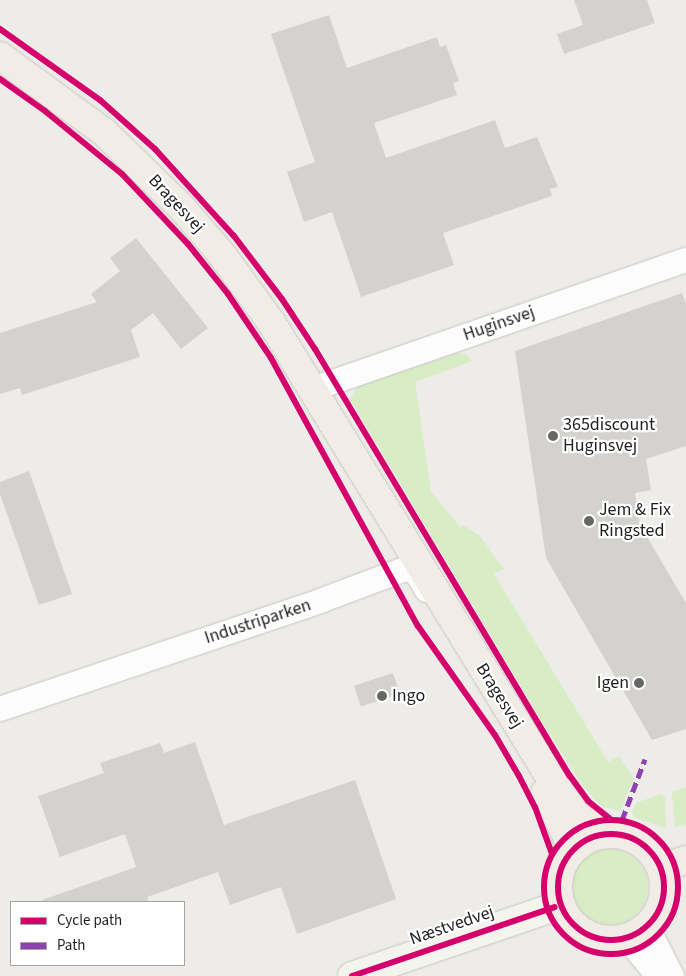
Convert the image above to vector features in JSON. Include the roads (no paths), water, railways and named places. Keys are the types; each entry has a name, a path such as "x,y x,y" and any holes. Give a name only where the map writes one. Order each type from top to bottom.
{"main road":[{"name":"Bragesvej","path":"0,56 104,132 182,208 261,307 313,389 407,558 443,634 500,716 536,775 567,836 569,854"},
{"name":"Bragesvej","path":"407,558 476,658 576,815 602,834"},
{"path":"602,834 634,839 653,854 674,864 658,912 637,932 611,940 588,935 569,919 561,905 560,874 569,854 588,839 602,834"},
{"name":"Næstvedvej","path":"352,976 561,905"}],"street":[{"name":"Huginsvej","path":"313,389 686,260"},
{"name":"Industriparken","path":"0,709 320,601 407,558"},
{"path":"637,932 658,976"},
{"path":"637,932 672,976"}],"place":[{"name":"365discount Huginsvej","path":"553,436"},
{"name":"Jem & Fix Ringsted","path":"589,521"},
{"name":"Igen","path":"639,683"},
{"name":"Ingo","path":"382,696"}]}
